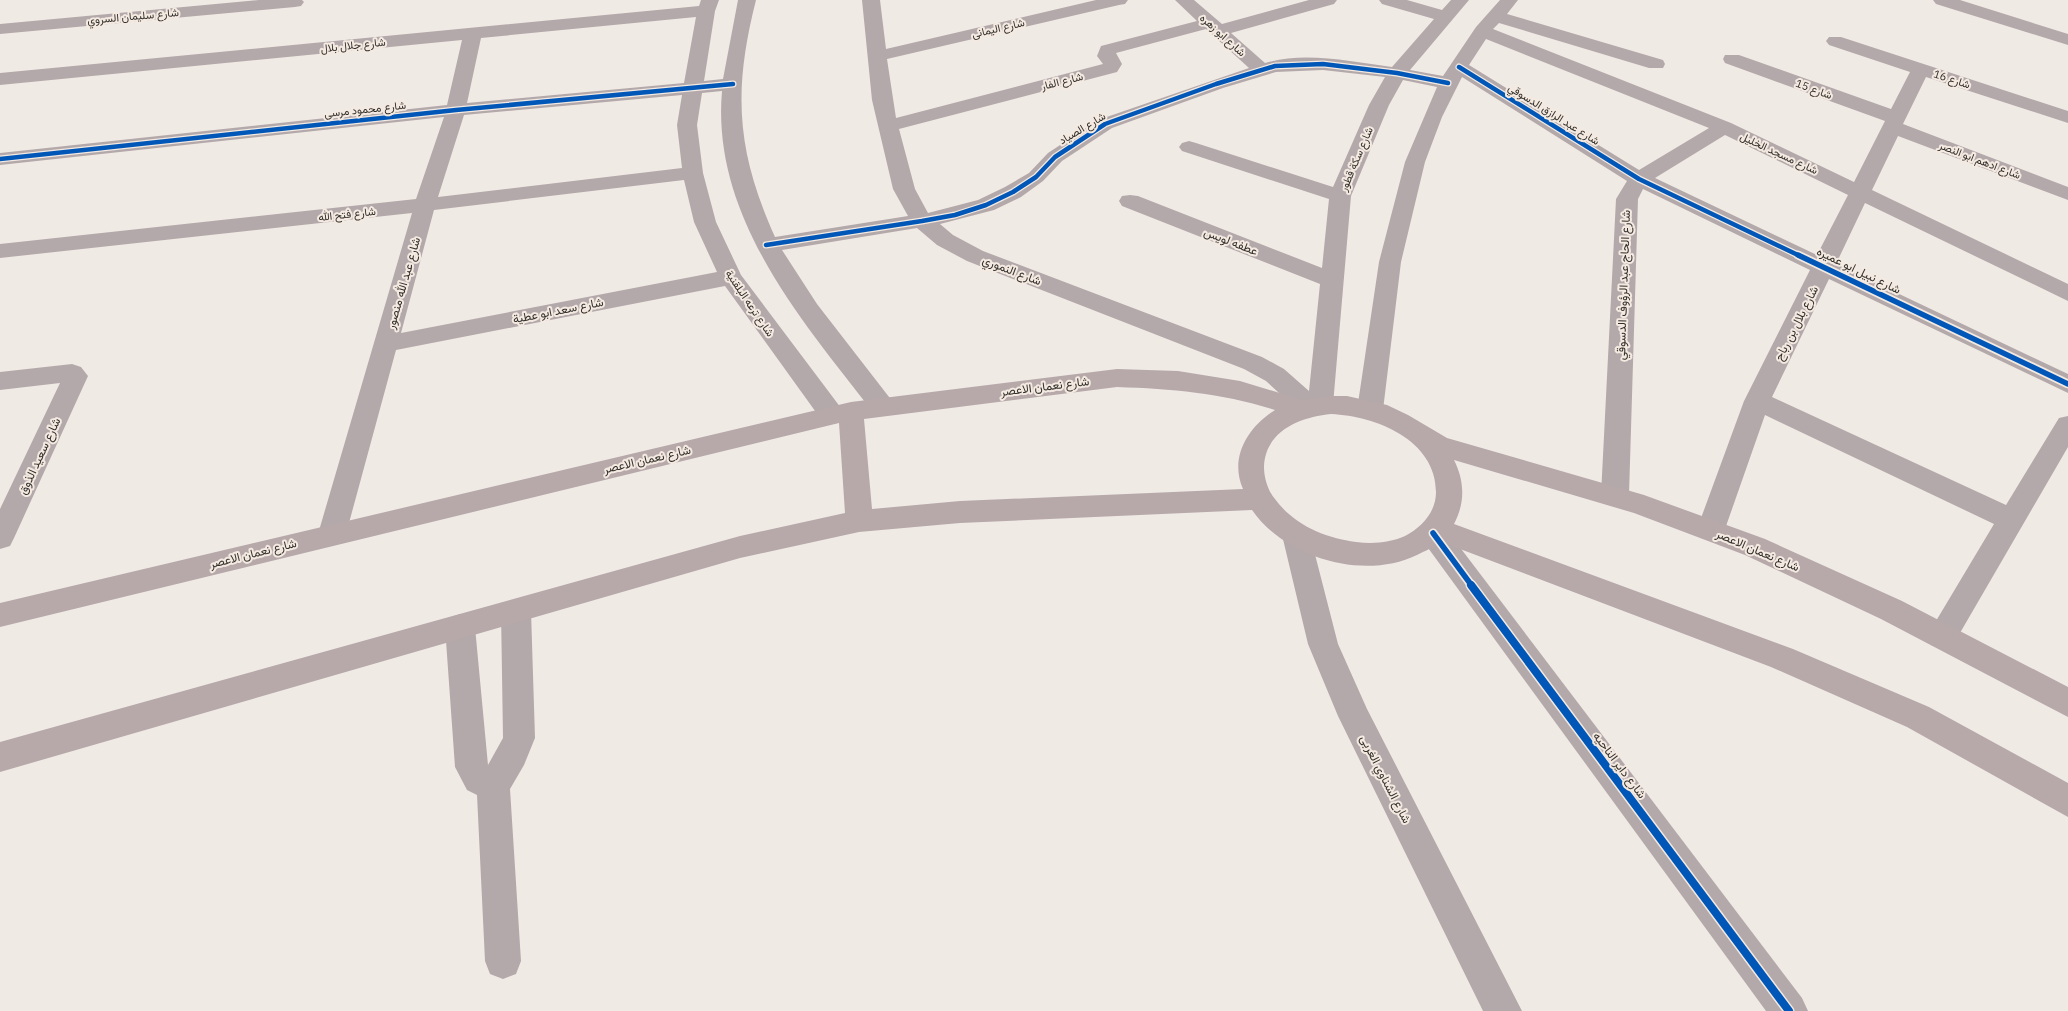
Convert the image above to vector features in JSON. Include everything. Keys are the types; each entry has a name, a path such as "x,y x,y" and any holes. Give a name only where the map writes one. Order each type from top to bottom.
{"main road":[{"name":"شارع نعمان الاعصر","path":"0,614 841,413 883,406 1116,378 1178,380 1240,390 1311,407"},
{"path":"1345,405 1370,410 1392,418 1412,429 1429,443 1444,464 1450,486 1449,509 1435,531 1406,549 1370,555 1332,550 1296,535 1281,524 1260,499 1252,480 1251,461 1256,444 1266,429 1282,417 1311,407 1345,405"},
{"path":"841,413 859,521"},
{"name":"شارع نعمان الاعصر","path":"1429,443 1615,495 1711,530 1824,579 1942,636 2068,703"},
{"path":"0,757 740,547 859,521 960,512 1260,499"},
{"path":"1435,531 1782,658 1918,717 2068,800"}],"street":[{"path":"746,0 740,23 733,84 731,124 738,164 751,207 766,245 802,300 883,406"},
{"name":"شارع النموري","path":"871,0 882,100 904,189 922,222 945,240 975,256 1253,363 1275,375 1311,407"},
{"name":"شارع اليمانى","path":"878,56 1119,0"},
{"name":"شارع ابو زهره","path":"1184,0 1261,70"},
{"name":"شارع الفار","path":"889,126 1002,96 1056,75 1110,68 1112,63 1105,54 1111,49 1328,0"},
{"path":"1388,0 1444,16"},
{"name":"شارع سكة قطور","path":"1311,407 1332,280 1340,196 1379,105 1396,73 1460,0"},
{"path":"1942,0 2068,40"},
{"name":"شارع سليمان السروي","path":"0,29 295,2"},
{"name":"شارع جلال بلال","path":"0,79 473,33 708,6"},
{"name":"شارع ترعه البلقنية","path":"708,6 692,88 687,125 693,172 705,222 731,277 841,413"},
{"path":"1370,410 1390,262 1416,162 1432,117 1454,75 1496,16 1656,64"},
{"name":"شارع مسجد الخليل","path":"1496,16 2068,293"},
{"name":"شارع عبد الله منصور","path":"332,534 425,205 456,110 473,33"},
{"name":"شارع 16","path":"1835,41 2068,118"},
{"name":"شارع 15","path":"1732,59 1894,123"},
{"name":"شارع الصياد","path":"766,245 922,222 955,215 986,205 1014,192 1036,177 1055,156 1105,124 1275,66 1306,63 1396,73 1454,75"},
{"name":"شارع بلال بن رباح","path":"1711,530 1757,402 1921,68"},
{"name":"شارع عبد الرازق الدسوقي","path":"1454,75 1640,179"},
{"path":"990,78 1002,96"},
{"name":"شارع محمود مرسى","path":"0,159 456,110 733,84"},
{"name":"شارع ادهم ابو النصر","path":"1894,123 2068,194"},
{"name":"شارع الحاج عبد الرؤوف الدسوقي","path":"1615,495 1627,199 1640,179 1724,127"},
{"path":"1189,147 1340,196"},
{"name":"شارع فتح الله","path":"0,251 425,205 693,172"},
{"name":"شارع نبيل ابو عميره","path":"1640,179 2068,384"},
{"name":"عطفه لويس","path":"1130,201 1332,280"},
{"name":"شارع سعد ابو عطية","path":"386,344 731,277"},
{"name":"شارع سعيد الذوق","path":"0,381 76,374 0,538"},
{"path":"1757,402 2011,520"},
{"path":"1942,636 2068,426"},
{"name":"شارع داير الناحيه","path":"1435,531 1789,1011"},
{"name":"شارع الشناوي الغربى","path":"1296,535 1323,644 1354,716 1503,1011"},
{"path":"503,961 493,787 509,762 519,738 516,611"},
{"path":"460,627 471,767 479,779 493,787"}],"cycle path":[{"path":"766,245 922,221 955,215 986,205 1013,192 1036,177 1055,157 1105,124 1216,84 1275,66 1323,64 1397,73 1448,83"},
{"path":"1459,67 1639,179 2068,384"},
{"path":"0,159 456,110 733,84"},
{"path":"1433,533 1789,1011"}]}
